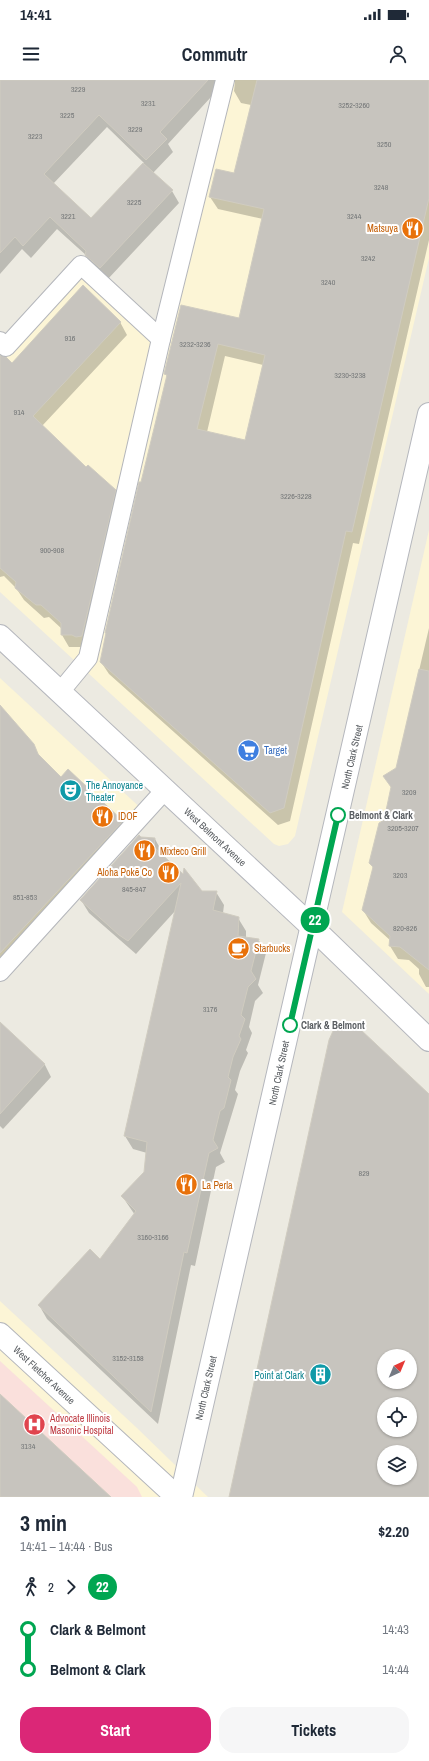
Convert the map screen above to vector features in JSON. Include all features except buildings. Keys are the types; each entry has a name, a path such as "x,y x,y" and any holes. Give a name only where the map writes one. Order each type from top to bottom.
{"main road":[{"name":"North Clark Street","path":"181,1497 313,928 429,414"},
{"name":"West Belmont Avenue","path":"0,636 313,928 429,1040"},
{"name":"West Fletcher Avenue","path":"0,1334 176,1497"}],"lane":[{"path":"60,692 88,658 161,339 225,80"},
{"path":"0,341 6,347 81,266 161,339"},
{"path":"0,972 165,790"}],"shaded area":[{"path":"225,80 429,80 429,258 295,836 288,844 279,846 274,844 0,592 0,341 81,265 160,339"},
{"path":"429,530 429,994 342,912"},
{"path":"0,678 145,812 0,972"},
{"path":"0,1301 137,1428 208,1497 0,1497"},
{"name":"Advocate Illinois Masonic Hospital","path":"0,1361 137,1487 142,1497 0,1497"}],"bus line":[{"name":"22","path":"290,1025 325,879 338,815"}],"place":[{"name":"Matsuya","path":"413,228"},
{"name":"Target","path":"248,750"},
{"name":"The Annoyance Theater","path":"70,791"},
{"name":"Belmont & Clark","path":"338,815"},
{"name":"IDOF","path":"102,816"},
{"name":"Mixteco Grill","path":"145,851"},
{"name":"Aloha Pokē Co","path":"168,872"},
{"name":"Starbucks","path":"239,948"},
{"name":"Clark & Belmont","path":"290,1025"},
{"name":"La Perla","path":"187,1185"},
{"name":"Point at Clark","path":"320,1375"},
{"name":"Advocate Illinois Masonic Hospital","path":"34,1424"}]}
